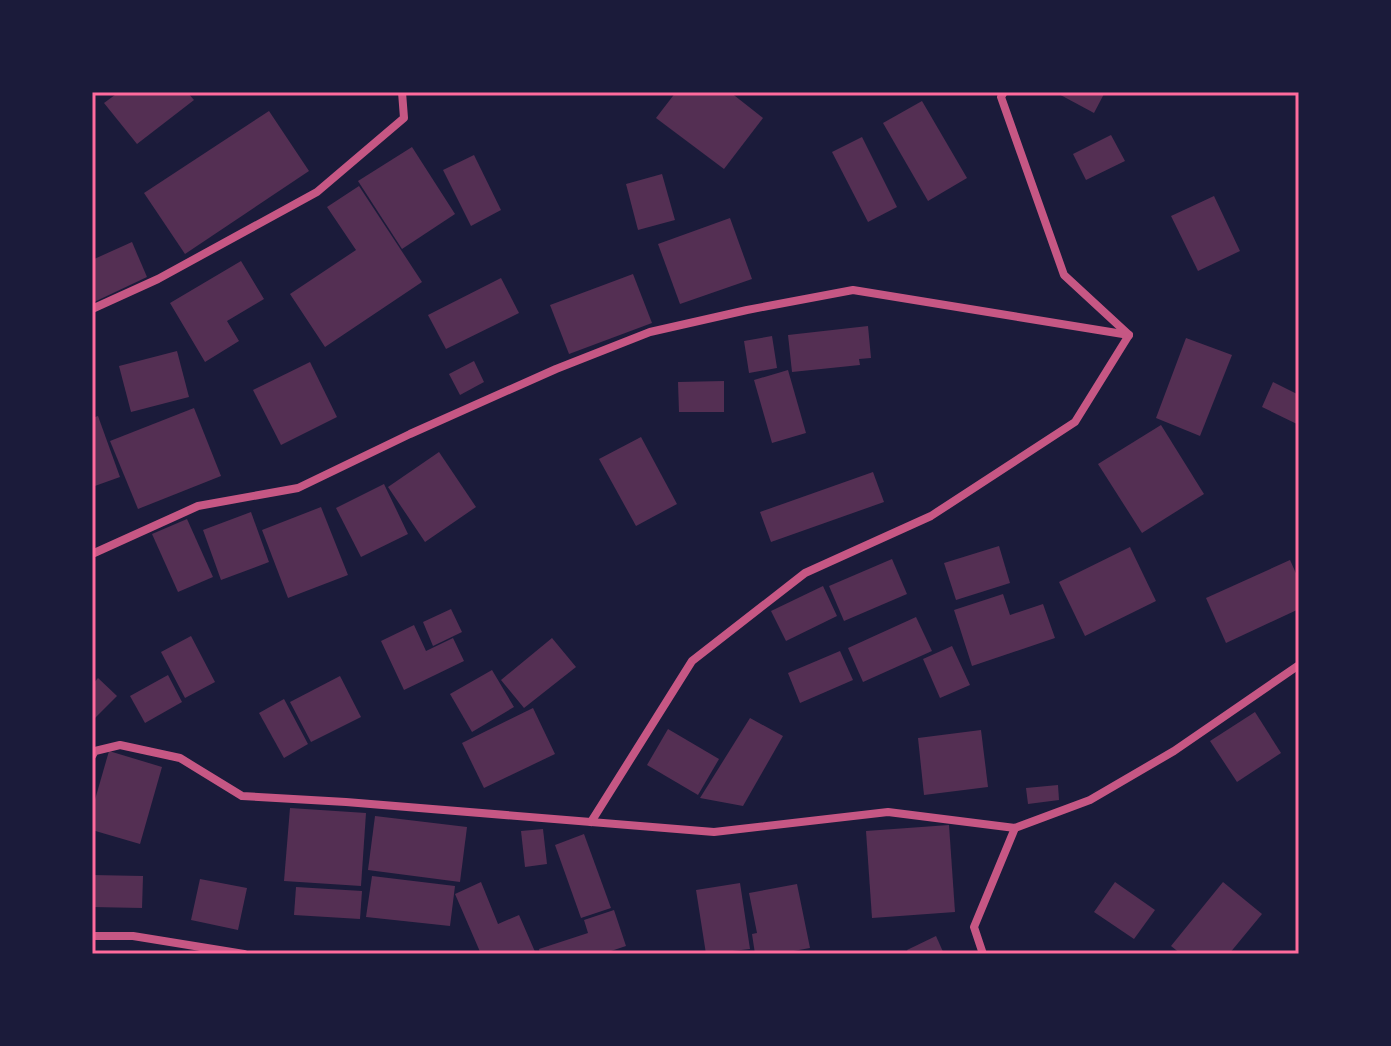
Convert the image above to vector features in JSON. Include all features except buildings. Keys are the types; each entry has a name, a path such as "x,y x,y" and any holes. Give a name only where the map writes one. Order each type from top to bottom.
{"street":[{"path":"92,309 158,279 317,192 404,118 402,92"},
{"path":"1004,92 1001,97 1064,275 1129,335"},
{"path":"92,554 198,506 298,488 498,395 650,332 747,310 853,290 1129,335"},
{"path":"591,822 692,661 805,573 931,516 1075,422 1129,335"},
{"path":"92,756 95,751 120,745 180,758 242,796 714,832 888,812 1015,828 1090,800 1174,751 1299,665"},
{"path":"983,954 974,927 1015,828"},
{"path":"92,936 133,936 244,954"}]}
